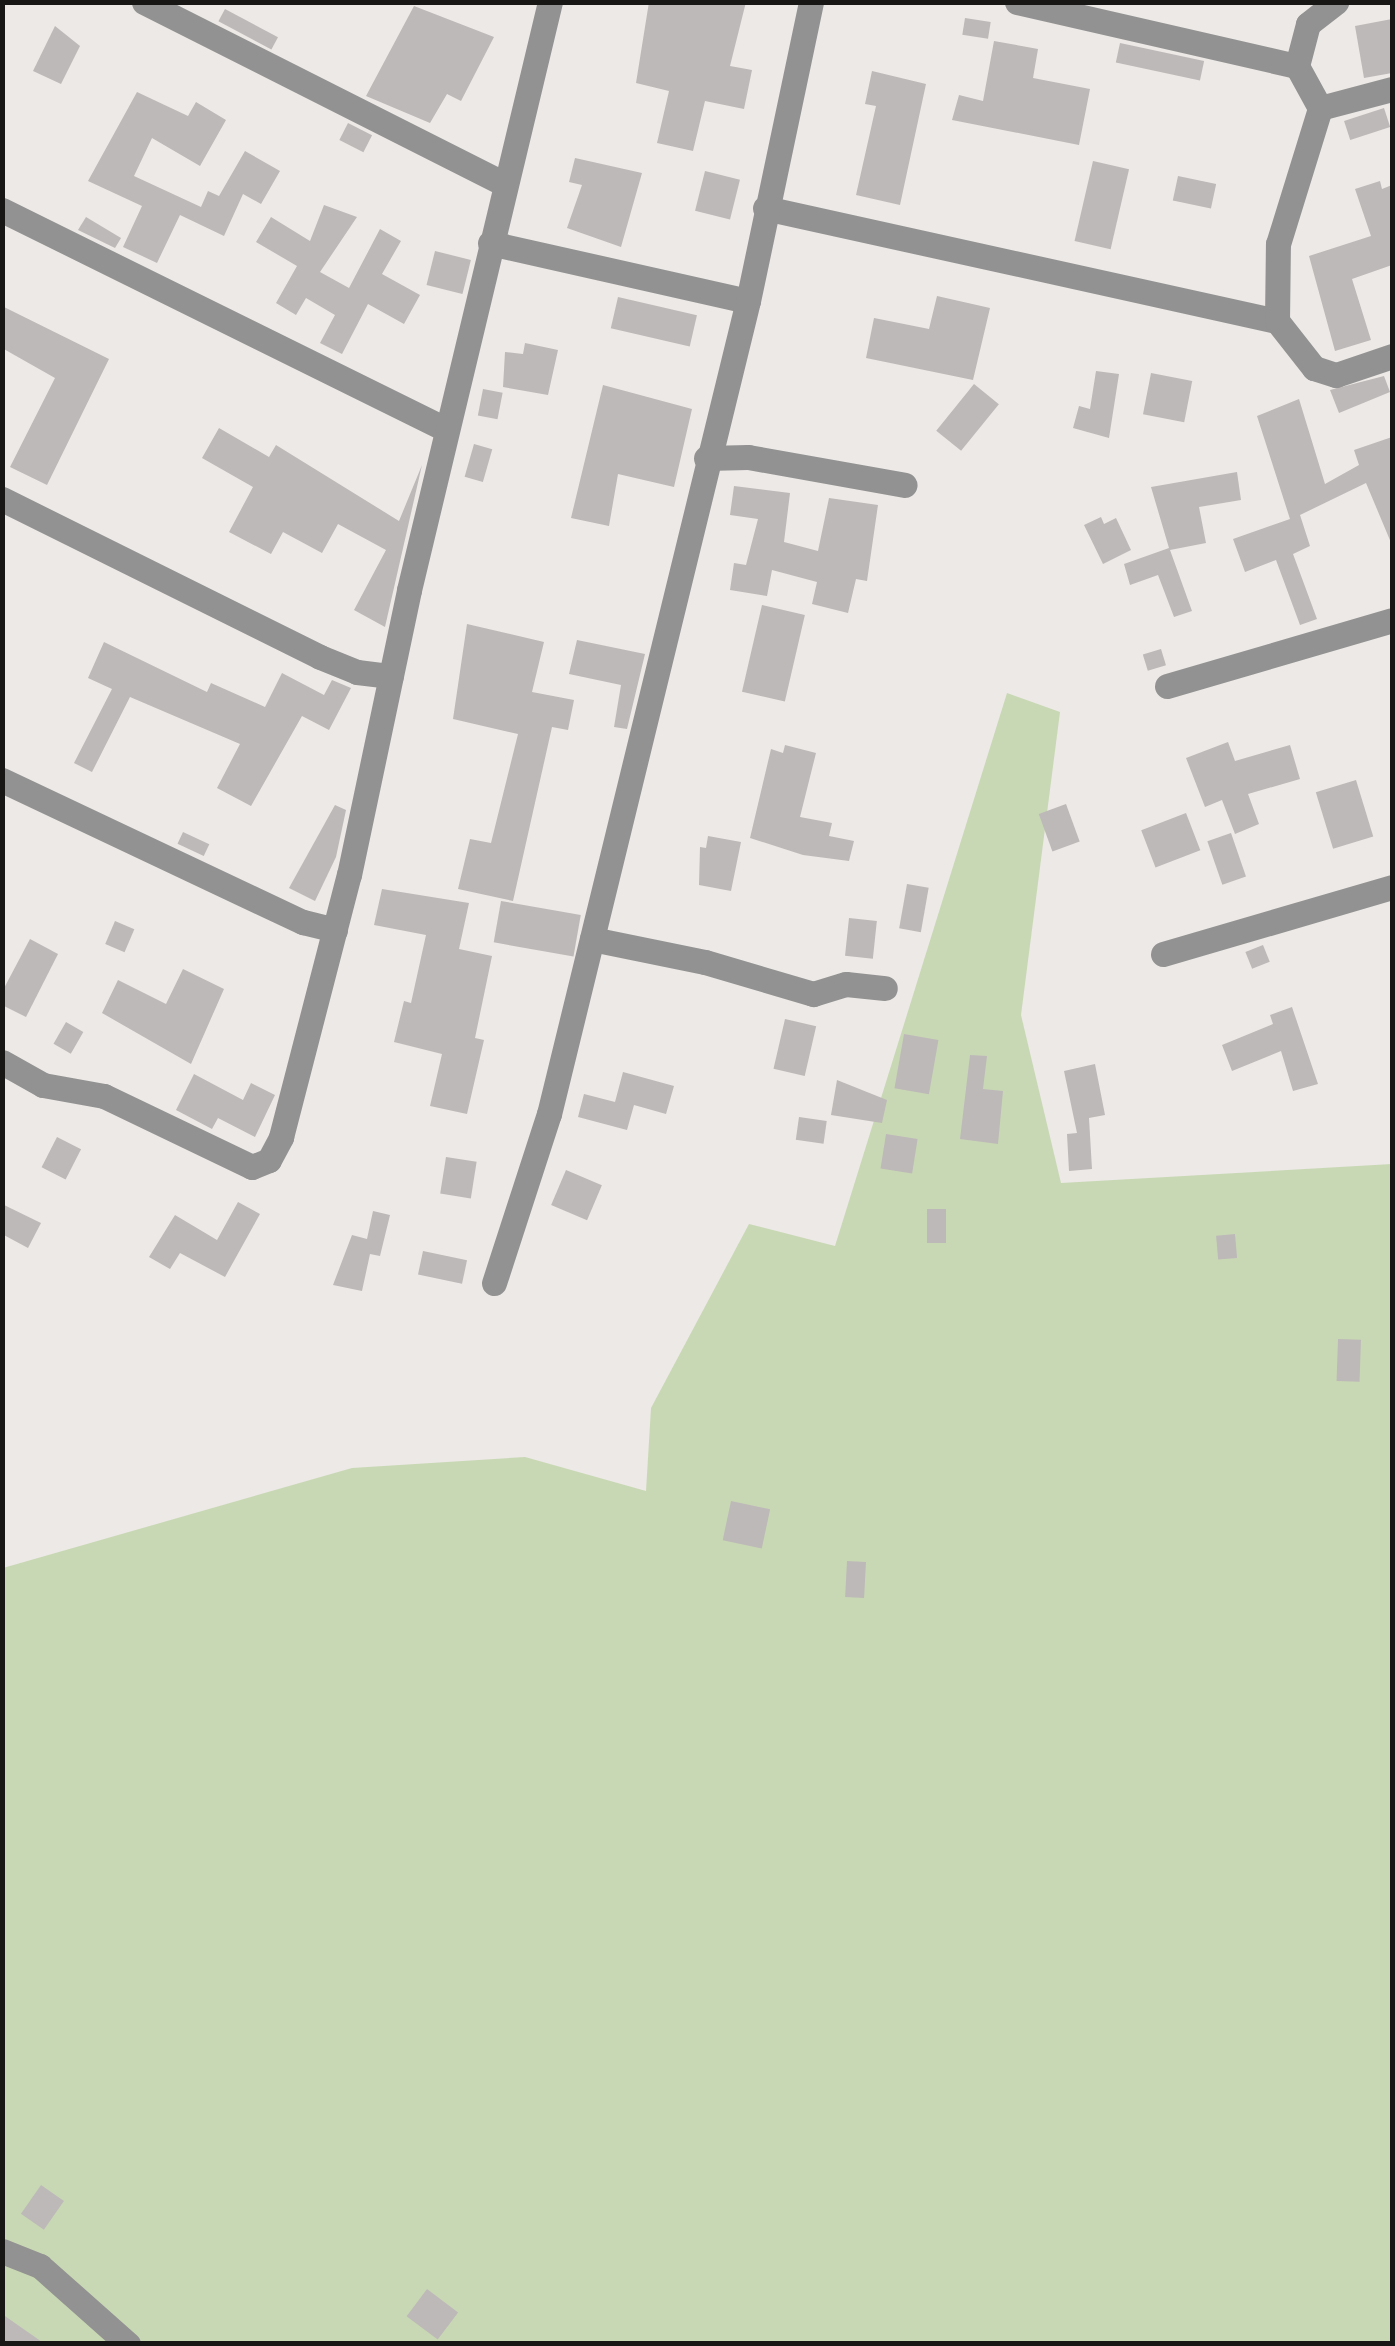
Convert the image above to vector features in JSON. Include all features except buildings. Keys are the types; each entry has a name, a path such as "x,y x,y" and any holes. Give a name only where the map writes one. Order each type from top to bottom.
{"street":[{"path":"144,2 505,184"},
{"path":"2,1062 44,1085 104,1096 252,1166 269,1160 281,1137 336,930 446,429 550,2"},
{"path":"494,1284 549,1114 706,458 748,301 811,2"},
{"path":"1017,2 1297,66"},
{"path":"1336,2 1308,24 1297,66 1320,108 1278,244 1277,321 1314,368 1336,375 1392,356"},
{"path":"1320,108 1392,89"},
{"path":"765,208 1277,321"},
{"path":"2,210 446,429"},
{"path":"490,243 748,301"},
{"path":"706,458 748,457 905,486"},
{"path":"2,499 320,657 357,672 391,676"},
{"path":"1167,686 1392,620"},
{"path":"2,780 303,922 336,930"},
{"path":"1163,954 1392,887"},
{"path":"592,939 705,962 813,994 846,984 885,988"},
{"path":"2,2251 40,2266 128,2344"}],"green space":[{"path":"1007,693 1060,712 1021,1015 1061,1183 1392,1164 1392,2343 3,2344 3,1568 352,1468 525,1457 646,1491 651,1408 749,1224 835,1246"}]}
